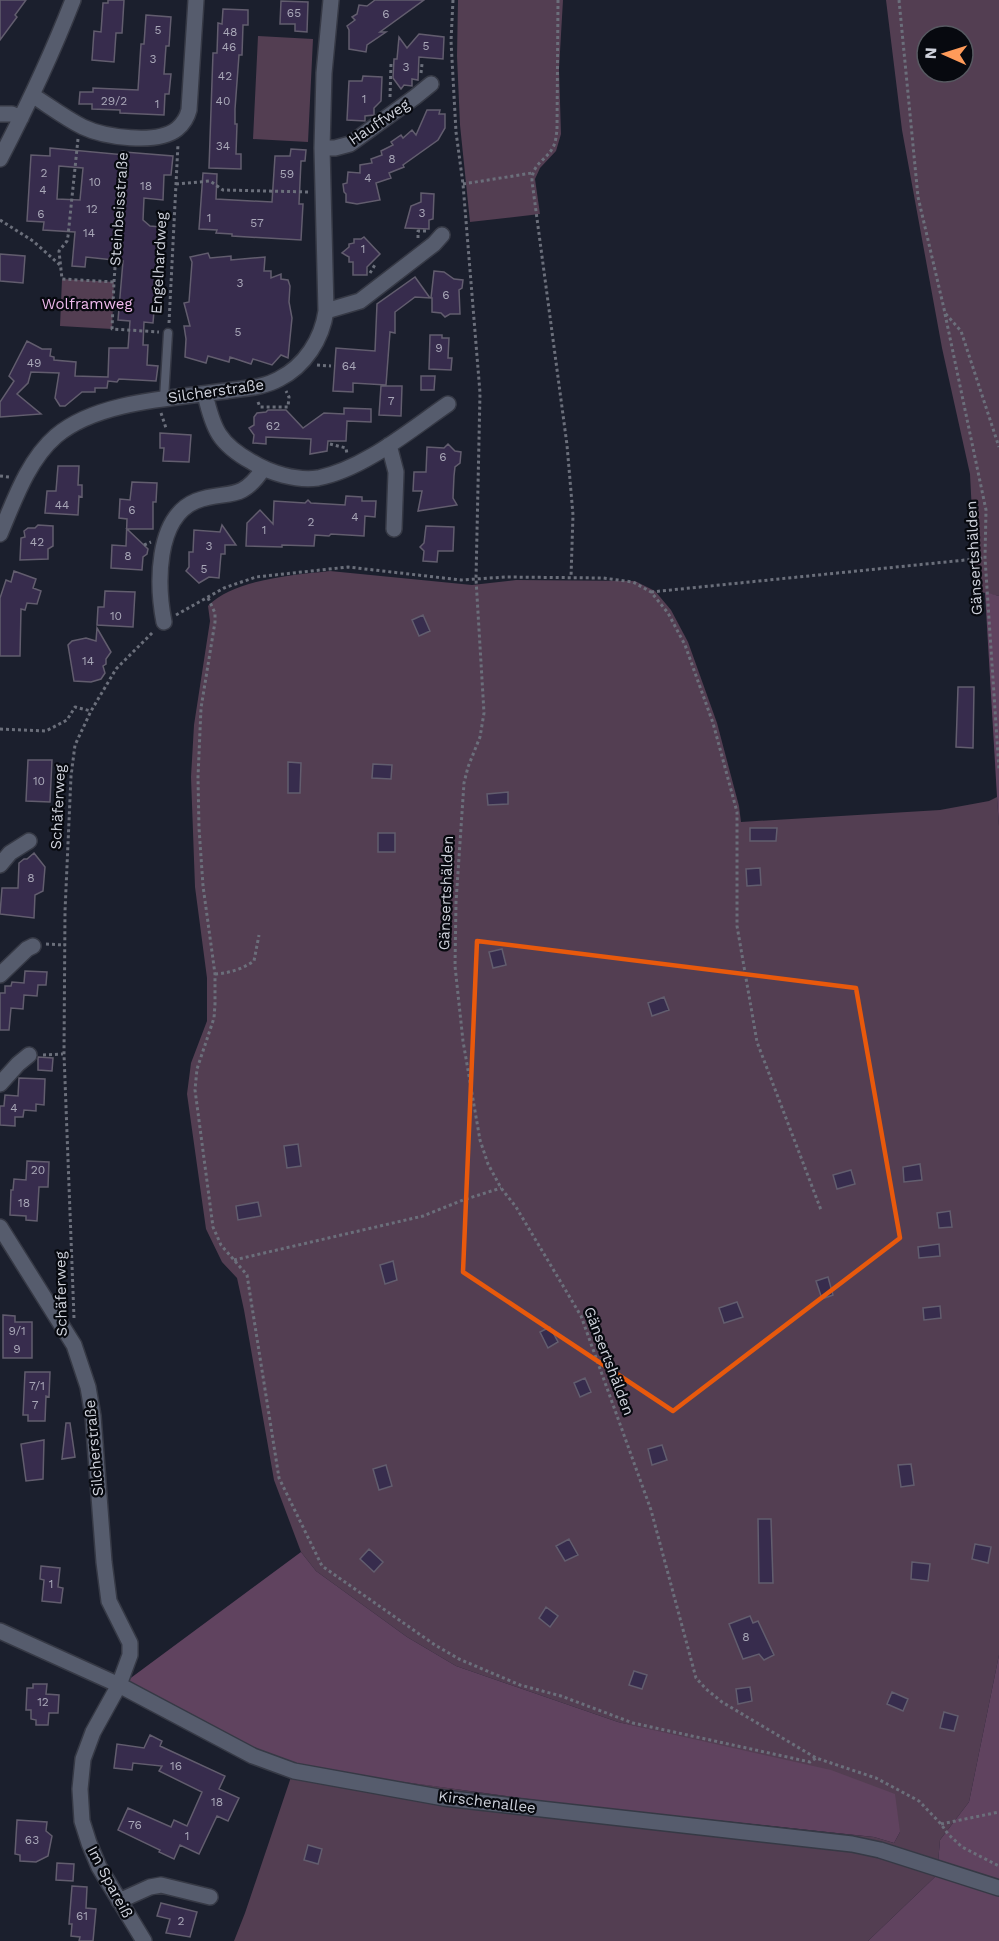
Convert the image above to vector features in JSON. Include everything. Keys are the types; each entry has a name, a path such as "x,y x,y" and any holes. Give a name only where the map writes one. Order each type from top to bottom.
{"street":[{"path":"0,159 32,95 73,0"},
{"path":"176,131 189,110 196,0"},
{"name":"Silcherstraße","path":"0,534 18,491 41,451 56,436 72,425 94,413 164,398 254,387 279,380 299,366 315,344 324,326 326,311 322,148 324,73 331,0"},
{"name":"Hauffweg","path":"322,148 335,148 350,144 431,84"},
{"name":"Steinbeisstraße","path":"32,95 81,126 97,132 124,137 163,136 176,131"},
{"path":"0,114 12,114 21,118"},
{"path":"326,311 360,301 434,244 442,235"},
{"path":"205,394 211,420 218,433 239,455 262,469 286,476 315,478 348,468 389,445 448,404"},
{"path":"389,445 396,472 394,529"},
{"path":"164,622 161,608 163,549 174,518 196,501 232,495 246,488 262,469"},
{"path":"0,865 10,853 29,841"},
{"path":"0,975 33,946"},
{"path":"0,1084 29,1055"},
{"name":"Silcherstraße","path":"0,1227 74,1345 88,1387 93,1416 109,1601 130,1643 130,1655 119,1685"},
{"name":"Kirschenallee","path":"0,1631 119,1685 253,1756 294,1771 444,1798 852,1844 880,1850 999,1888"},
{"name":"Im Spareiß","path":"119,1685 93,1732 83,1759 80,1789 82,1821 99,1867 144,1941"},
{"path":"118,1901 150,1887 161,1885 210,1897"}],"lane":[{"name":"Engelhardweg","path":"164,398 168,333"}],"path":[{"name":"Gänsertshälden","path":"453,0 451,41 453,86 480,393 476,579 484,712 480,737 464,783 456,902 455,966 480,1140 488,1164 501,1188 527,1225 581,1316 651,1510 696,1677 722,1702 816,1758 876,1778 919,1801 962,1847 999,1866"},
{"path":"558,0 557,130 552,149 536,165 532,173 567,445 573,515 571,577 633,582 651,592 668,613 685,645 713,723 737,812 737,926 757,1042 821,1210"},
{"name":"Gänsertshälden","path":"899,0 918,197 986,510 985,558 999,770"},
{"path":"389,117 391,64"},
{"path":"81,126 76,146 67,242 59,251 62,279 114,282 112,329 168,333"},
{"name":"Engelhardweg","path":"168,333 177,184 176,131"},
{"name":"Steinbeisstraße","path":"114,282 124,137"},
{"path":"463,184 532,173"},
{"path":"177,184 210,181 223,190 323,192"},
{"path":"0,220 33,241 60,265"},
{"path":"368,277 376,262"},
{"path":"945,313 961,331 999,447"},
{"path":"318,365 331,366"},
{"path":"254,387 260,407 288,407"},
{"path":"162,417 166,428"},
{"path":"651,592 985,558"},
{"name":"Schäferweg","path":"74,1345 64,1054 65,922 70,776 75,745 91,711 116,669 164,622 224,588 256,577 348,567 461,580 571,577"},
{"path":"208,598 215,613 215,622 201,708 198,787 203,886 215,974 214,1018 197,1069 195,1090 213,1227 221,1245 247,1275 279,1478 322,1566 435,1645 459,1659 520,1685 561,1695 633,1723 810,1762 816,1758"},
{"path":"0,729 46,731 67,720 75,707 91,711"},
{"path":"215,974 244,968 254,961 259,935"},
{"path":"29,1055 64,1054"},
{"path":"234,1260 423,1216 501,1188"},
{"path":"941,1824 999,1812"}],"highlighted area":[{"path":"477,941 856,988 900,1238 673,1411 463,1272"}],"green space":[{"path":"458,0 563,0 559,69 561,134 556,151 540,168 535,179 540,214 470,222 460,125 457,56"},
{"path":"886,0 999,0 999,596 976,591 970,474 942,348 902,130"},
{"path":"258,36 313,39 308,142 253,139"},
{"name":"Wolframweg","path":"62,279 114,282 112,329 60,326"},
{"path":"330,571 472,585 516,580 635,581 655,591 671,610 688,642 717,723 739,806 741,822 940,810 989,801 997,797 999,826 999,1655 969,1802 940,1840 937,1875 868,1941 234,1941 290,1780 293,1763 513,1797 874,1837 894,1843 900,1832 705,1743 618,1722 456,1666 407,1637 316,1571 301,1552 274,1480 237,1278 222,1262 206,1229 187,1094 191,1063 207,1021 207,978 195,887 191,777 194,725 210,621 208,606 219,597 249,584"}],"shaded area":[{"path":"985,592 999,596 999,826 997,797"},
{"path":"301,1552 316,1571 407,1637 456,1666 618,1722 831,1770 895,1794 900,1832 894,1843 874,1837 573,1805 352,1775 271,1756 230,1738 128,1680"},
{"path":"999,1655 999,1941 868,1941 937,1875 940,1840 969,1802"}],"building":[{"path":"0,0 26,0 0,40"},
{"path":"108,0 124,0 122,33 116,33 114,62 92,60 94,31 101,32 103,3 108,3"},
{"path":"375,0 424,0 380,32 386,32 367,45 366,52 349,49 347,26 355,20 352,17 357,14 359,5 367,6"},
{"path":"281,1 308,2 307,32 295,31 295,24 280,24"},
{"path":"223,9 248,10 248,25 243,25 242,55 239,55 235,109 236,154 241,154 241,169 209,168 213,53 217,53 218,23 222,24"},
{"path":"146,15 171,17 164,74 171,74 169,94 165,94 164,115 120,113 120,110 92,109 92,104 79,104 80,92 93,92 93,88 138,90 141,44 144,44"},
{"path":"419,34 444,37 443,59 419,57 418,80 412,79 412,86 404,85 401,89 393,78 399,37 407,48"},
{"path":"363,76 382,77 381,101 374,108 374,115 365,116 365,121 347,120 349,81 362,81"},
{"path":"427,110 440,110 439,114 445,114 445,128 438,140 403,165 404,167 389,173 391,178 376,183 380,200 357,204 346,202 343,184 347,183 348,172 360,173 360,165 372,163 371,159 382,155 381,151 393,145 391,142 401,135 403,138 412,130 416,135"},
{"path":"50,148 125,155 125,152 173,156 171,175 164,175 163,200 144,198 143,220 150,226 161,227 153,323 144,322 143,345 148,345 147,365 158,366 156,381 119,379 117,382 108,381 107,388 95,388 95,392 82,392 65,406 60,406 55,398 59,373 31,372 28,383 17,394 41,414 0,417 0,402 14,381 9,376 27,341 42,349 51,349 50,356 54,357 54,360 76,362 75,376 108,377 109,348 128,348 130,321 118,320 123,261 86,257 85,267 72,266 75,232 43,230 44,222 27,221 31,155 50,156","holes":["59,166 83,168 80,200 57,199"]},
{"path":"291,149 306,150 305,161 301,161 299,204 303,204 301,240 232,236 232,234 216,233 217,230 199,229 203,173 217,174 216,199 272,202 275,156 290,156"},
{"path":"421,193 434,194 433,219 429,220 429,229 405,228 411,206 421,202"},
{"path":"364,237 380,254 367,267 367,275 353,275 353,262 349,262 349,257 342,253 349,247 349,244 354,243 354,239"},
{"path":"208,253 210,258 231,256 231,260 265,257 264,271 271,271 271,278 281,274 281,279 288,280 292,318 288,358 281,355 272,365 253,359 251,364 230,357 229,362 208,356 206,363 185,357 184,326 190,326 184,303 189,302 192,262 190,257"},
{"path":"0,254 25,256 23,283 0,281"},
{"path":"434,271 444,272 454,279 463,280 462,288 459,290 460,314 450,314 445,317 441,313 432,312"},
{"path":"415,277 430,298 415,297 395,312 395,333 390,332 386,385 353,383 353,392 333,391 336,348 375,351 377,304"},
{"path":"430,335 442,335 442,338 449,338 448,358 452,358 451,370 429,369"},
{"path":"421,376 435,376 434,390 421,390"},
{"path":"381,386 402,386 401,416 379,415"},
{"path":"344,408 371,409 371,422 347,421 346,441 328,441 327,451 310,454 311,439 266,437 266,444 253,443 254,435 249,428 254,425 254,417 257,413 268,410 286,410 303,428 324,413 344,414"},
{"path":"160,433 191,435 189,462 163,461 164,448 160,448"},
{"path":"448,444 455,451 461,452 460,463 455,467 454,476 453,498 457,505 418,511 422,491 413,491 414,472 426,472 427,447 444,448"},
{"path":"58,466 79,466 78,485 82,485 82,497 79,496 78,515 45,513 47,491 56,491"},
{"path":"132,482 157,483 156,502 153,502 153,529 127,529 148,549 147,554 143,557 142,570 111,568 112,545 126,546 127,519 119,518 120,499 130,500"},
{"path":"346,496 362,497 362,501 376,501 375,517 365,516 364,536 315,535 314,546 246,546 247,523 260,510 273,524 274,501 305,503 308,500 311,503 345,505"},
{"path":"38,525 53,526 53,546 48,549 48,559 20,560 21,538 25,537 24,531"},
{"path":"222,525 236,545 225,545 225,554 221,554 219,578 209,577 199,583 186,571 189,567 189,552 193,552 194,530 220,532"},
{"path":"426,526 454,527 453,551 438,551 437,562 423,561 424,551 420,547 424,543"},
{"path":"14,571 36,579 33,588 41,591 37,604 27,603 25,610 21,609 20,656 0,656 0,598 6,580 11,582"},
{"path":"105,591 135,592 133,627 97,625 98,607 104,607"},
{"path":"423,615 430,631 419,636 412,620"},
{"path":"97,628 111,652 103,666 105,673 101,679 91,682 74,681 68,645 72,641 86,638 96,641"},
{"path":"958,687 974,687 973,748 956,747"},
{"path":"28,760 52,760 50,802 26,801"},
{"path":"288,762 301,763 300,793 288,793"},
{"path":"373,764 392,765 391,779 372,778"},
{"path":"508,792 508,804 488,805 487,794"},
{"path":"750,828 777,828 776,841 750,841"},
{"path":"378,833 395,833 395,852 378,852"},
{"path":"34,853 45,867 43,891 35,895 34,918 0,914 2,888 18,888 19,863"},
{"path":"760,868 761,885 747,886 746,869"},
{"path":"502,949 506,965 493,968 489,952"},
{"path":"25,971 47,972 46,985 38,985 37,996 24,995 23,1009 11,1008 9,1030 0,1030 0,993 5,993 5,986 11,986 12,982 24,983"},
{"path":"664,997 669,1010 652,1016 648,1003"},
{"path":"38,1057 53,1058 52,1071 38,1070"},
{"path":"19,1078 45,1079 44,1105 36,1104 36,1111 24,1110 23,1117 15,1117 15,1126 0,1125 0,1106 4,1106 5,1095 18,1096"},
{"path":"298,1144 301,1166 287,1168 284,1146"},
{"path":"27,1161 49,1162 48,1187 39,1187 37,1221 26,1220 26,1216 10,1215 14,1179 26,1180"},
{"path":"920,1164 922,1180 904,1182 903,1167"},
{"path":"851,1170 855,1184 837,1189 833,1175"},
{"path":"258,1202 261,1216 238,1220 236,1206"},
{"path":"950,1211 952,1227 939,1228 937,1213"},
{"path":"939,1244 940,1256 919,1258 918,1247"},
{"path":"393,1261 397,1280 385,1284 380,1265"},
{"path":"828,1277 833,1295 822,1299 816,1281"},
{"path":"737,1302 743,1317 724,1323 719,1308"},
{"path":"940,1306 941,1318 924,1320 923,1308"},
{"path":"3,1315 15,1316 15,1322 32,1322 32,1358 3,1358"},
{"path":"550,1327 558,1342 548,1348 540,1332"},
{"path":"25,1372 50,1372 45,1421 28,1421 28,1415 23,1415"},
{"path":"585,1378 591,1392 580,1397 574,1383"},
{"path":"66,1423 70,1423 75,1457 62,1459"},
{"path":"44,1440 43,1479 26,1481 21,1444"},
{"path":"662,1445 667,1460 652,1465 648,1449"},
{"path":"911,1464 914,1485 901,1487 898,1465"},
{"path":"386,1465 392,1486 379,1490 373,1469"},
{"path":"758,1519 771,1519 773,1583 759,1583"},
{"path":"569,1539 578,1555 565,1561 556,1546"},
{"path":"975,1544 991,1547 988,1563 972,1559"},
{"path":"369,1549 383,1562 374,1572 360,1559"},
{"path":"912,1562 930,1564 928,1581 911,1579"},
{"path":"41,1566 60,1568 58,1587 63,1588 61,1603 42,1601 44,1580 40,1579"},
{"path":"546,1607 558,1616 550,1627 539,1618"},
{"path":"750,1616 753,1623 758,1621 774,1655 764,1660 759,1654 743,1659 729,1624"},
{"path":"634,1671 647,1675 642,1689 629,1685"},
{"path":"33,1684 47,1684 46,1694 59,1695 58,1713 49,1713 48,1725 36,1725 36,1720 31,1719 31,1710 26,1710 27,1688 33,1688"},
{"path":"750,1687 752,1701 738,1704 736,1689"},
{"path":"892,1692 908,1699 903,1711 887,1704"},
{"path":"944,1712 958,1716 954,1731 940,1728"},
{"path":"150,1735 162,1741 160,1746 225,1776 219,1789 239,1798 228,1821 217,1816 199,1854 180,1845 174,1859 118,1830 128,1808 171,1827 174,1820 187,1826 202,1792 159,1771 162,1766 133,1763 132,1770 114,1768 117,1744 144,1748"},
{"path":"17,1820 47,1822 46,1831 52,1836 48,1856 36,1862 20,1861 20,1855 15,1854"},
{"path":"308,1845 322,1849 318,1864 304,1860"},
{"path":"57,1863 74,1864 73,1881 56,1880"},
{"path":"72,1886 87,1887 86,1908 96,1909 93,1941 79,1941 80,1937 71,1936 72,1924 69,1924"},
{"path":"161,1903 197,1912 190,1937 166,1933 170,1919 157,1916"}]}
